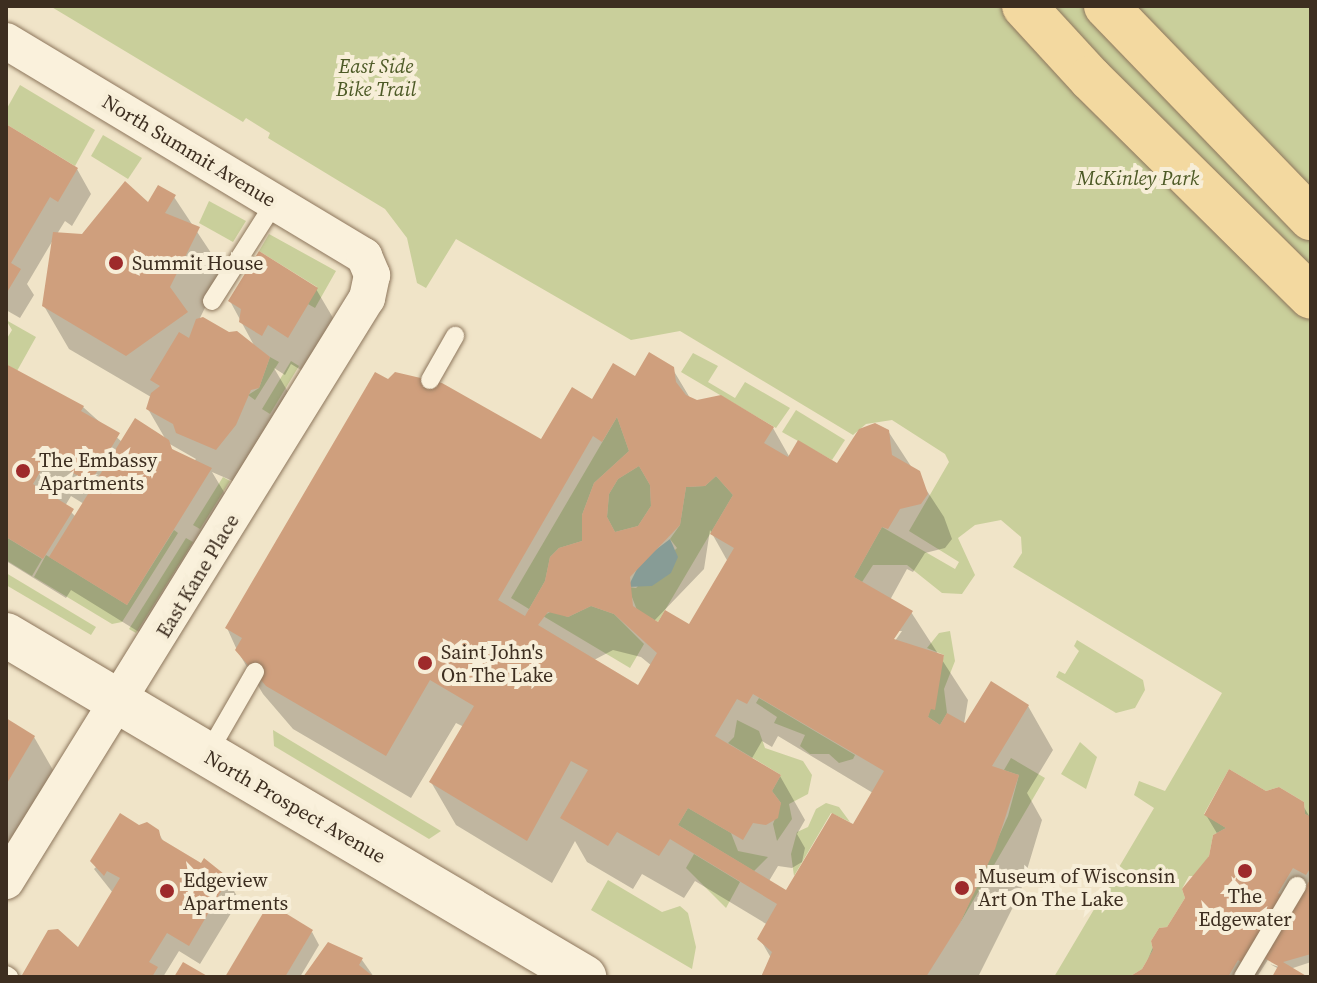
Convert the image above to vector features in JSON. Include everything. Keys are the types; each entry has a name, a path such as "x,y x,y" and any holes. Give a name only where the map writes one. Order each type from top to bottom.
{"main road":[{"path":"1024,6 1090,78 1311,297"},
{"path":"1106,6 1311,218"},
{"name":"North Prospect Avenue","path":"6,635 584,977"}],"street":[{"name":"North Summit Avenue","path":"6,41 275,202 370,264"},
{"name":"East Kane Place","path":"6,881 367,298 370,264"}],"lane":[{"path":"212,301 275,202"},
{"path":"430,380 455,336"},
{"path":"207,755 255,672"},
{"path":"1243,977 1297,886"}],"green space":[{"path":"50,6 1311,6 1311,817 1305,814 1304,802 1279,787 1266,791 1229,769 1204,814 1226,828 1213,835 1209,856 1197,876 1189,876 1182,889 1185,898 1167,927 1159,928 1151,941 1153,950 1142,969 1129,977 1054,977 1154,808 1134,795 1139,781 1165,791 1222,693 1013,567 1022,553 1021,537 1001,520 975,525 958,538 975,575 962,594 942,593 907,565 873,565 862,582 854,577 882,527 955,569 959,562 909,531 949,462 945,454 892,420 866,424 853,435 680,331 631,340 456,239 426,288 417,283 407,238 385,209 268,138 270,133 246,118 243,122"},
{"path":"20,85 95,130 75,166 6,124 6,110"},
{"path":"103,135 142,158 128,179 91,156"},
{"path":"209,201 246,221 233,242 199,223"},
{"path":"269,234 336,271 315,308 308,304 317,287 259,251"},
{"path":"6,320 36,337 17,371 6,364 6,340 12,330"},
{"path":"693,353 718,366 708,382 735,398 745,382 790,408 776,428 681,372"},
{"path":"270,357 279,362 255,400 248,395 259,388"},
{"path":"291,361 299,366 270,414 262,409"},
{"path":"796,410 845,440 832,460 782,432"},
{"path":"617,417 629,451 594,483 582,515 582,541 559,548 550,557 545,581 529,609 511,598"},
{"path":"639,466 650,485 651,506 638,526 615,532 607,517 609,494 618,479"},
{"path":"716,476 733,495 658,622 637,610 628,587 636,588 677,548 670,539 680,525 686,487 705,486"},
{"path":"223,477 230,481 200,529 193,525"},
{"path":"174,530 178,533 122,622 112,624 34,577 46,555 127,605"},
{"path":"6,537 42,559 32,576 6,560"},
{"path":"186,538 193,542 136,633 129,629"},
{"path":"6,573 96,627 91,635 6,585"},
{"path":"591,606 614,614 644,644 630,668 543,616 552,611 568,617"},
{"path":"950,631 955,661 944,689 947,713 940,725 928,717 944,655 927,648 939,633"},
{"path":"1077,640 1143,680 1145,690 1135,708 1116,713 1056,677 1059,671 1065,674 1079,651 1074,646"},
{"path":"759,698 855,755 853,759 839,763 829,754 810,754 800,746 805,735 774,723 777,717 756,703"},
{"path":"737,720 759,731 765,748 803,761 812,775 808,794 789,804 792,819 777,841 773,824 781,803 772,791 781,775 728,743 734,737"},
{"path":"273,730 441,831 429,839 274,746"},
{"path":"1080,742 1097,757 1086,789 1061,774"},
{"path":"1011,758 1045,778 960,923 1008,816 1019,775 1004,770"},
{"path":"826,803 839,807 850,822 831,813 794,876 791,854 797,832 808,827 816,809"},
{"path":"688,808 731,833 738,851 768,857 754,871 678,825"},
{"path":"694,854 740,882 726,908 686,868"},
{"path":"608,880 662,912 680,906 688,913 696,947 692,969 591,910"}],"water":[{"path":"670,539 678,557 671,573 652,586 628,587 641,561"}],"building":[{"path":"6,124 78,168 58,202 50,197 11,263 21,269 6,294"},
{"name":"Summit House","path":"125,181 148,202 158,185 176,195 165,213 200,227 170,287 188,312 126,356 42,306 53,232 82,234"},
{"path":"259,251 318,288 288,338 268,325 262,336 239,322 241,309 228,301"},
{"path":"203,317 229,332 237,331 270,357 259,388 251,390 236,425 216,450 176,433 173,424 146,409 151,393 160,386 150,380 179,332 189,338 196,319"},
{"name":"Saint John's On The Lake","path":"649,352 674,367 676,382 686,395 697,400 721,395 774,427 764,443 788,457 798,440 837,463 859,429 875,423 889,430 892,455 920,471 928,494 921,504 900,509 888,529 882,527 854,577 913,611 894,639 944,655 935,710 931,709 928,717 940,725 947,713 965,723 991,681 1029,705 992,766 1019,775 995,849 960,923 926,977 761,977 772,952 757,939 777,904 670,839 659,856 617,832 608,846 560,818 588,770 571,761 527,841 429,782 474,706 430,680 386,756 266,686 235,650 242,638 225,628 375,372 388,379 395,372 442,383 541,439 572,387 592,399 613,363 635,376","holes":["617,417 629,451 594,483 582,515 582,541 559,548 550,557 545,581 525,616 498,600 593,436 602,442","639,466 650,485 651,506 638,526 615,532 607,517 609,494 618,479","716,476 733,495 710,534 734,548 689,624 665,610 658,622 633,606 630,577 680,525 686,487 705,486","591,606 614,614 657,653 638,685 538,625 548,612 568,617","753,694 884,771 853,824 832,813 786,890 678,825 688,808 743,840 753,823 766,825 778,818 781,803 772,791 781,775 715,736 737,699 747,704"]},
{"name":"The Embassy Apartments","path":"6,364 84,406 81,411 120,433 90,483 48,458 33,484 74,509 43,559 6,537"},
{"path":"135,418 169,440 172,449 212,468 127,605 49,557"},
{"path":"6,718 35,736 6,785"},
{"name":"The Edgewater","path":"1229,769 1266,791 1279,787 1304,802 1305,814 1311,817 1311,867 1306,875 1293,868 1278,893 1283,896 1243,963 1238,960 1228,977 1129,977 1142,969 1153,950 1151,941 1159,928 1167,927 1185,898 1182,889 1209,856 1213,835 1226,828 1204,815"},
{"name":"Edgeview Apartments","path":"120,813 139,825 147,822 159,830 161,839 201,863 204,858 229,878 189,946 167,933 149,962 158,967 152,977 22,975 48,930 58,929 78,947 120,878 107,871 104,876 90,861"},
{"path":"1311,878 1311,954 1283,962 1308,977 1272,977 1278,966 1264,958"},
{"path":"269,903 313,930 285,977 225,977"},
{"path":"328,942 363,958 359,965 374,977 303,977"},
{"path":"183,962 209,977 174,977"}],"place":[{"name":"Summit House","path":"116,263"},
{"name":"The Embassy Apartments","path":"23,471"},
{"name":"Saint John's On The Lake","path":"425,663"},
{"name":"The Edgewater","path":"1245,871"},
{"name":"Museum of Wisconsin Art On The Lake","path":"962,888"},
{"name":"Edgeview Apartments","path":"167,891"}],"park label":[{"name":"East Side Bike Trail","path":"376,78"},
{"name":"McKinley Park","path":"1138,178"}]}
